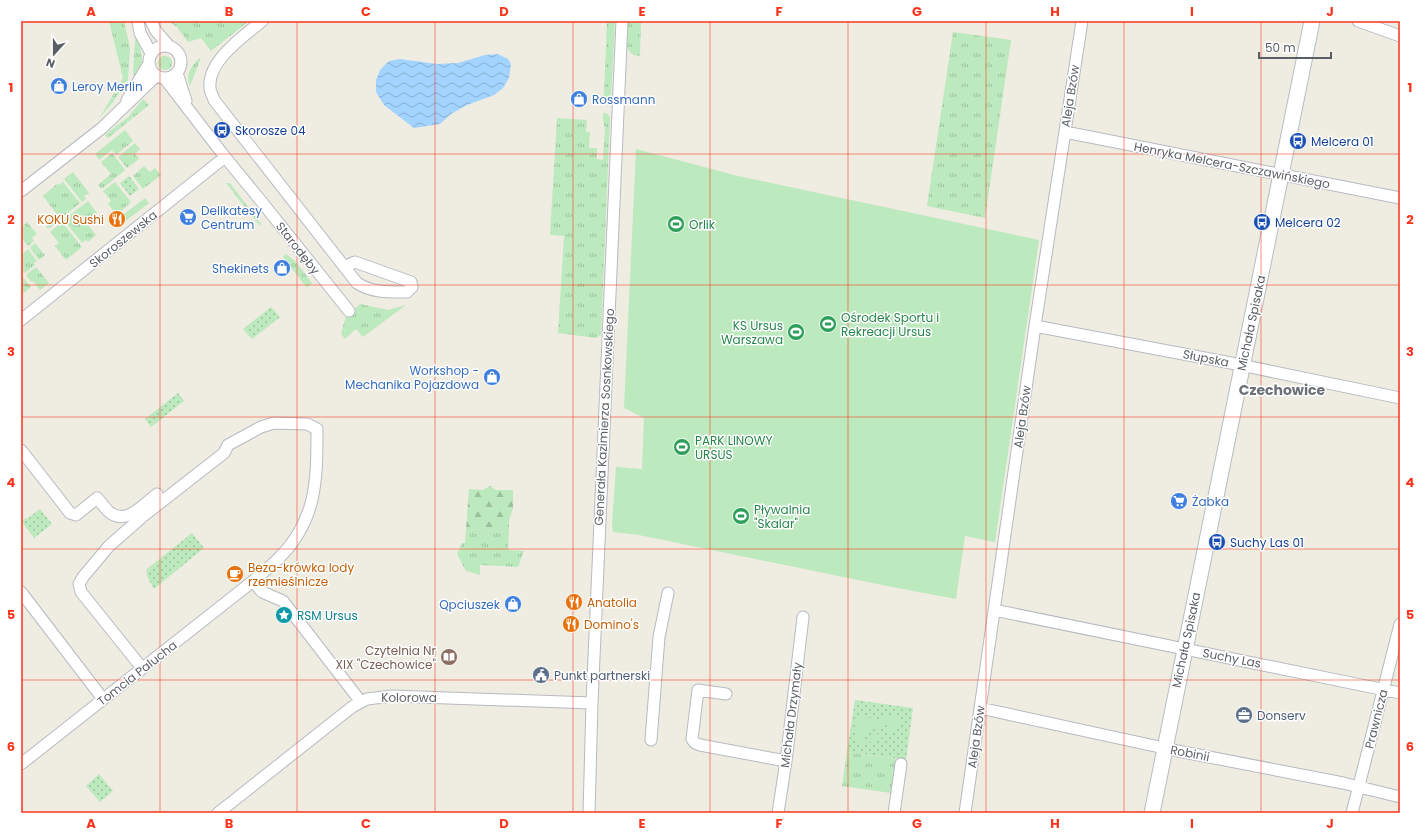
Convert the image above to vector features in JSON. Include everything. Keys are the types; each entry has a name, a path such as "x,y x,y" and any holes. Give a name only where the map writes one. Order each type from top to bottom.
{"street":[{"path":"138,21 140,33 151,53"},
{"path":"151,21 156,31 169,46 177,51 181,60 177,73 172,77 161,77 151,72 148,65 148,59 151,53 159,46 169,46"},
{"path":"262,21 229,49 217,62 210,87 214,100 344,267 357,283 369,289 388,292 408,292 412,287 411,282 355,262 344,267"},
{"name":"Generała Kazimierza Sosnkowskiego","path":"589,813 592,703 622,21"},
{"name":"Aleja Bzów","path":"965,813 1035,326 1082,21"},
{"name":"Michała Spisaka","path":"1152,813 1312,21"},
{"path":"1358,21 1400,36"},
{"path":"120,112 148,65"},
{"name":"Starodęby","path":"177,73 188,108"},
{"path":"21,191 102,128 161,77"},
{"name":"Starodęby","path":"161,77 188,108 225,157 349,312"},
{"name":"Henryka Melcera-Szczawińskiego","path":"1065,132 1400,198"},
{"name":"Skoroszewska","path":"21,320 225,157"},
{"path":"388,292 393,275"},
{"name":"Słupska","path":"1035,326 1243,365 1400,398"},
{"name":"Tomcia Palucha","path":"21,764 253,581 278,559 291,545 302,528 308,514 316,481 317,429 308,424 274,423 261,427 228,445 224,453 142,517 109,546 83,577 79,584 80,592 142,668"},
{"path":"21,450 70,512 76,515 97,498 109,512 117,517 126,517 157,494"},
{"path":"253,581 262,592 283,601 361,702"},
{"path":"21,592 103,699"},
{"path":"651,740 659,637 668,593"},
{"name":"Suchy Las","path":"994,610 1400,693"},
{"name":"Michała Drzymały","path":"778,813 786,761 803,618"},
{"name":"Prawnicza","path":"1352,813 1400,624"},
{"path":"726,694 698,690 692,739 695,743 786,761"},
{"name":"Kolorowa","path":"218,813 352,707 373,698 392,696 592,703"},
{"name":"Robinii","path":"980,708 1165,748 1400,796"},
{"path":"894,813 901,764"}],"green space":[{"path":"109,21 124,21 130,48 128,80 113,102 100,117 123,78"},
{"path":"168,21 249,21 211,51 201,38 188,42 177,27"},
{"path":"607,21 615,21 611,98 603,101 602,97 604,93"},
{"path":"627,21 641,21 640,56 634,55 627,48"},
{"path":"953,32 1011,40 985,218 927,206"},
{"path":"135,39 138,39 142,62 135,77 133,74"},
{"path":"165,56 170,58 172,63 170,68 165,70 160,68 158,63 160,58"},
{"path":"200,58 190,86 188,78 190,71"},
{"path":"143,99 149,105 108,138 105,135 128,117"},
{"path":"603,113 606,113 610,117 601,335 596,338 558,333 564,236 550,235 557,118 587,120 586,132 590,132 589,148 597,148 597,159 603,160 605,128"},
{"path":"125,130 133,141 116,155 112,150 99,160 95,154"},
{"path":"135,143 140,149 135,154 139,159 127,168 118,157"},
{"name":"Ośrodek Sportu i Rekreacji Ursus","path":"636,149 738,176 1039,240 995,542 965,536 956,599 639,535 613,532 612,525 616,467 642,469 644,418 624,408"},
{"path":"112,153 125,170 102,189 98,185 111,174 101,162"},
{"path":"144,166 150,172 155,168 161,175 143,189 133,176"},
{"path":"73,172 89,193 84,196 86,199 82,202 64,179"},
{"path":"129,176 139,189 130,196 120,183"},
{"path":"63,182 80,203 48,229 46,227 59,217 43,196 57,184 59,185"},
{"path":"115,182 131,202 117,215 108,204 111,201 103,191"},
{"path":"226,183 230,183 261,224 260,226"},
{"path":"145,198 149,203 123,223 119,218"},
{"path":"88,201 97,213 86,222 96,235 88,242 86,240 82,243 64,220"},
{"path":"27,222 37,234 32,238 34,241 28,246 21,237 21,227"},
{"path":"62,222 82,247 66,260 55,246 59,243 50,232"},
{"path":"35,243 45,255 39,260 30,248"},
{"path":"28,249 37,261 34,263 35,265 25,273 21,269 21,255"},
{"path":"286,254 296,262 312,283 307,288 283,257"},
{"path":"36,267 49,283 40,290 26,275"},
{"path":"21,275 31,287 21,295"},
{"path":"360,304 388,310 406,305 363,337 356,329 345,339 341,334 346,316"},
{"path":"271,307 280,317 252,339 243,329"},
{"path":"178,393 184,401 151,427 145,419"},
{"path":"490,486 496,490 513,490 513,508 509,520 509,532 466,529 469,489 483,490"},
{"path":"40,509 52,524 34,538 21,521 26,518 27,519"},
{"path":"466,529 509,532 508,550 524,551 518,567 480,565 480,575 466,571 457,554 462,543 465,543"},
{"path":"192,533 204,548 154,589 148,577 147,569"},
{"path":"855,700 913,708 906,760 847,752"},
{"path":"896,714 900,716 902,721 900,725 885,734 882,738 880,737 863,746 858,743 856,740 856,734 858,718 865,716 877,720","holes":["880,726 890,727 875,736 864,741 862,739 863,735"]},
{"path":"847,752 896,759 891,793 842,786"},
{"path":"99,774 113,791 100,802 86,786"}],"water":[{"path":"498,54 508,59 511,64 509,78 503,88 494,95 467,105 451,114 440,124 414,128 384,105 376,92 376,80 380,70 389,61 400,59 437,64 458,63 485,55"}],"place":[{"name":"Leroy Merlin","path":"59,86"},
{"name":"Rossmann","path":"579,99"},
{"name":"Skorosze 04","path":"222,130"},
{"name":"Melcera 01","path":"1298,141"},
{"name":"Delikatesy Centrum","path":"188,217"},
{"name":"KOKU Sushi","path":"117,219"},
{"name":"Melcera 02","path":"1262,222"},
{"name":"Orlik","path":"676,224"},
{"name":"Shekinets","path":"282,268"},
{"name":"Ośrodek Sportu i Rekreacji Ursus","path":"828,324"},
{"name":"KS Ursus Warszawa","path":"796,332"},
{"name":"Workshop - Mechanika Pojazdowa","path":"492,377"},
{"name":"PARK LINOWY URSUS","path":"682,447"},
{"name":"Żabka","path":"1179,501"},
{"name":"Pływalnia \"Skalar\"","path":"741,516"},
{"name":"Suchy Las 01","path":"1217,542"},
{"name":"Beza-krówka lody rzemieślnicze","path":"235,574"},
{"name":"Anatolia","path":"574,602"},
{"name":"Qpciuszek","path":"513,604"},
{"name":"RSM Ursus","path":"284,615"},
{"name":"Domino's","path":"571,624"},
{"name":"Czytelnia Nr XIX \"Czechowice\"","path":"449,657"},
{"name":"Punkt partnerski","path":"541,675"},
{"name":"Donserv","path":"1244,715"}],"district":[{"name":"Czechowice","path":"1282,390"}]}
